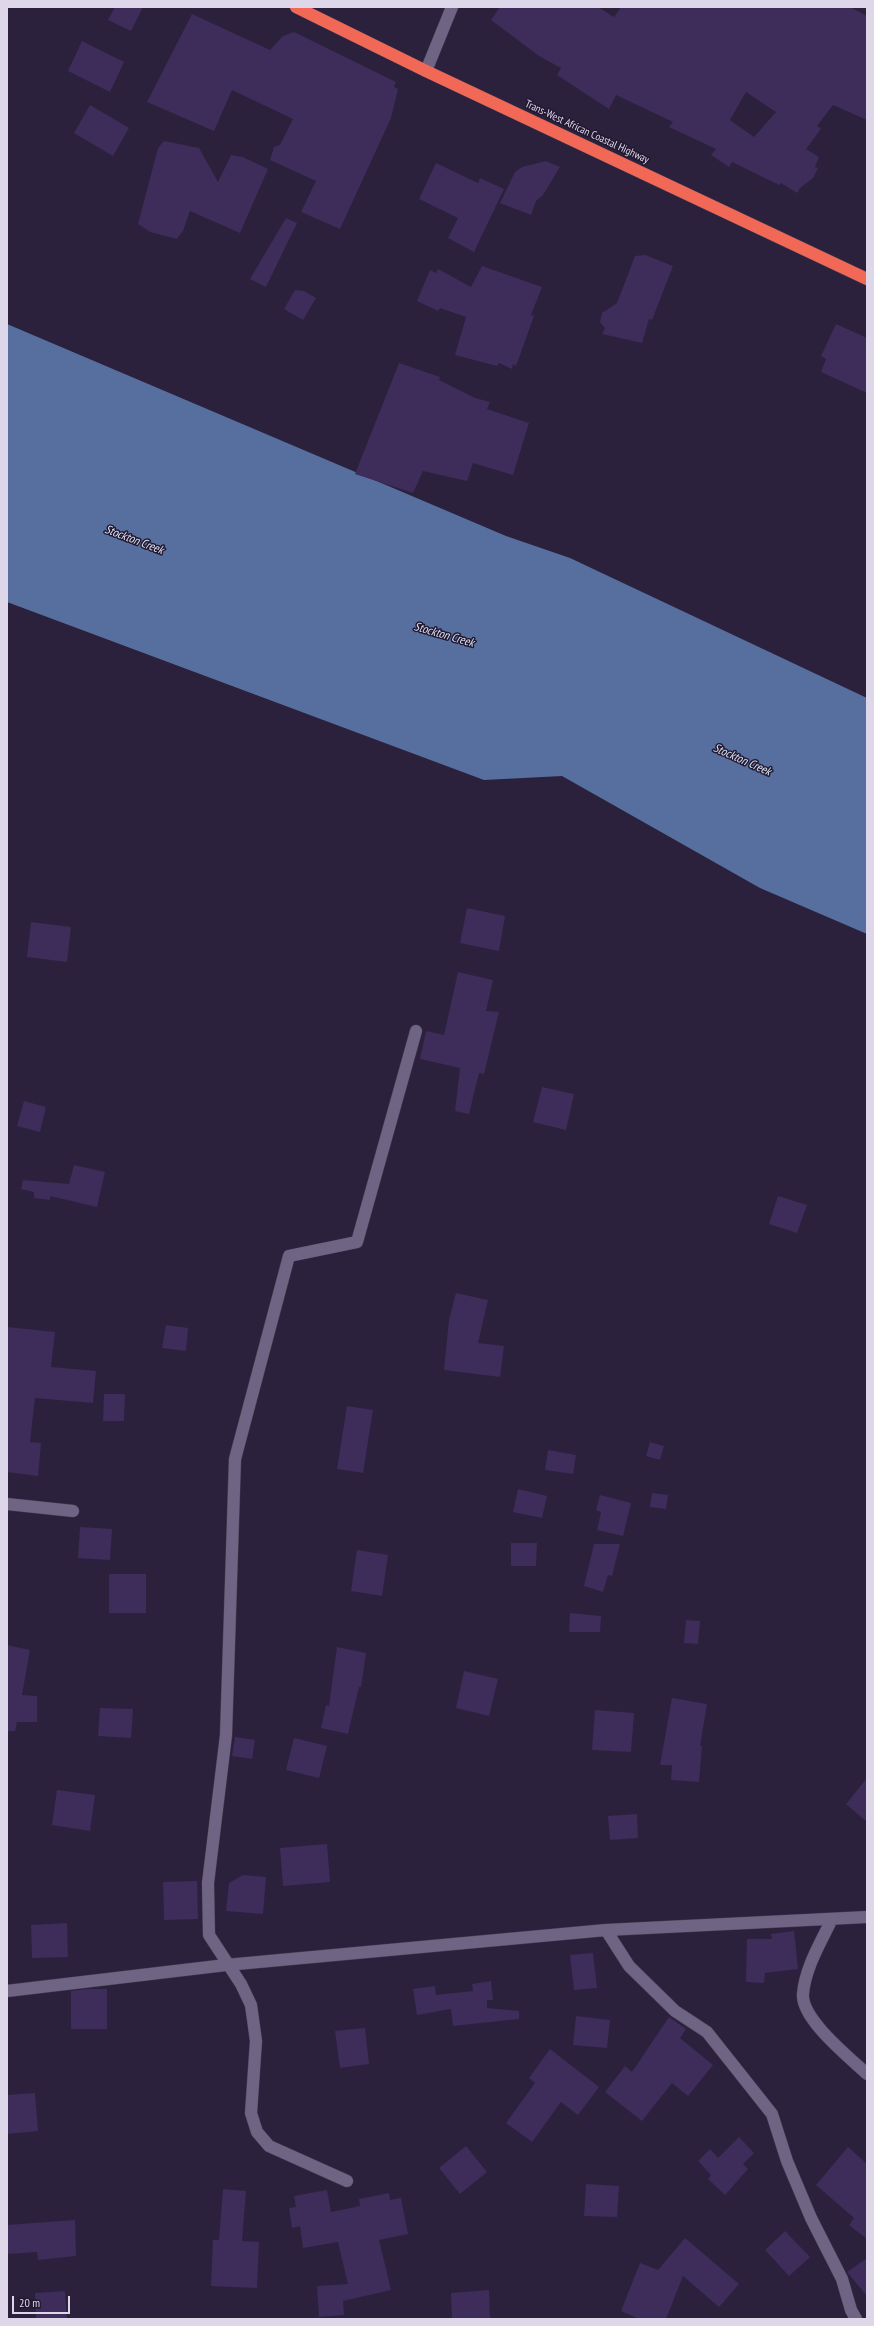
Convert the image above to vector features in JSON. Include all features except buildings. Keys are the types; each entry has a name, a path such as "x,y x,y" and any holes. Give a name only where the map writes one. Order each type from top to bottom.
{"highway":[{"name":"Trans-West African Coastal Highway","path":"296,7 426,71 867,279"}],"street":[{"path":"426,71 452,7"},
{"path":"346,2181 269,2146 257,2132 251,2113 256,2041 251,2005 241,1984 226,1965 209,1935 208,1883 226,1735 235,1459 289,1256 357,1242 416,1031"},
{"path":"7,1504 73,1511"},
{"path":"7,1991 226,1965 606,1930 867,1917"},
{"path":"832,1919 816,1953 806,1981 803,1996 807,2012 816,2026 867,2074"},
{"path":"606,1930 629,1966 675,2011 707,2032 772,2114 787,2161 802,2197 842,2279 851,2310 856,2319"}],"water":[{"name":"Stockton Creek","path":"7,324 506,536 570,558 867,698 867,934 760,888 562,776 484,780 7,602"}]}
